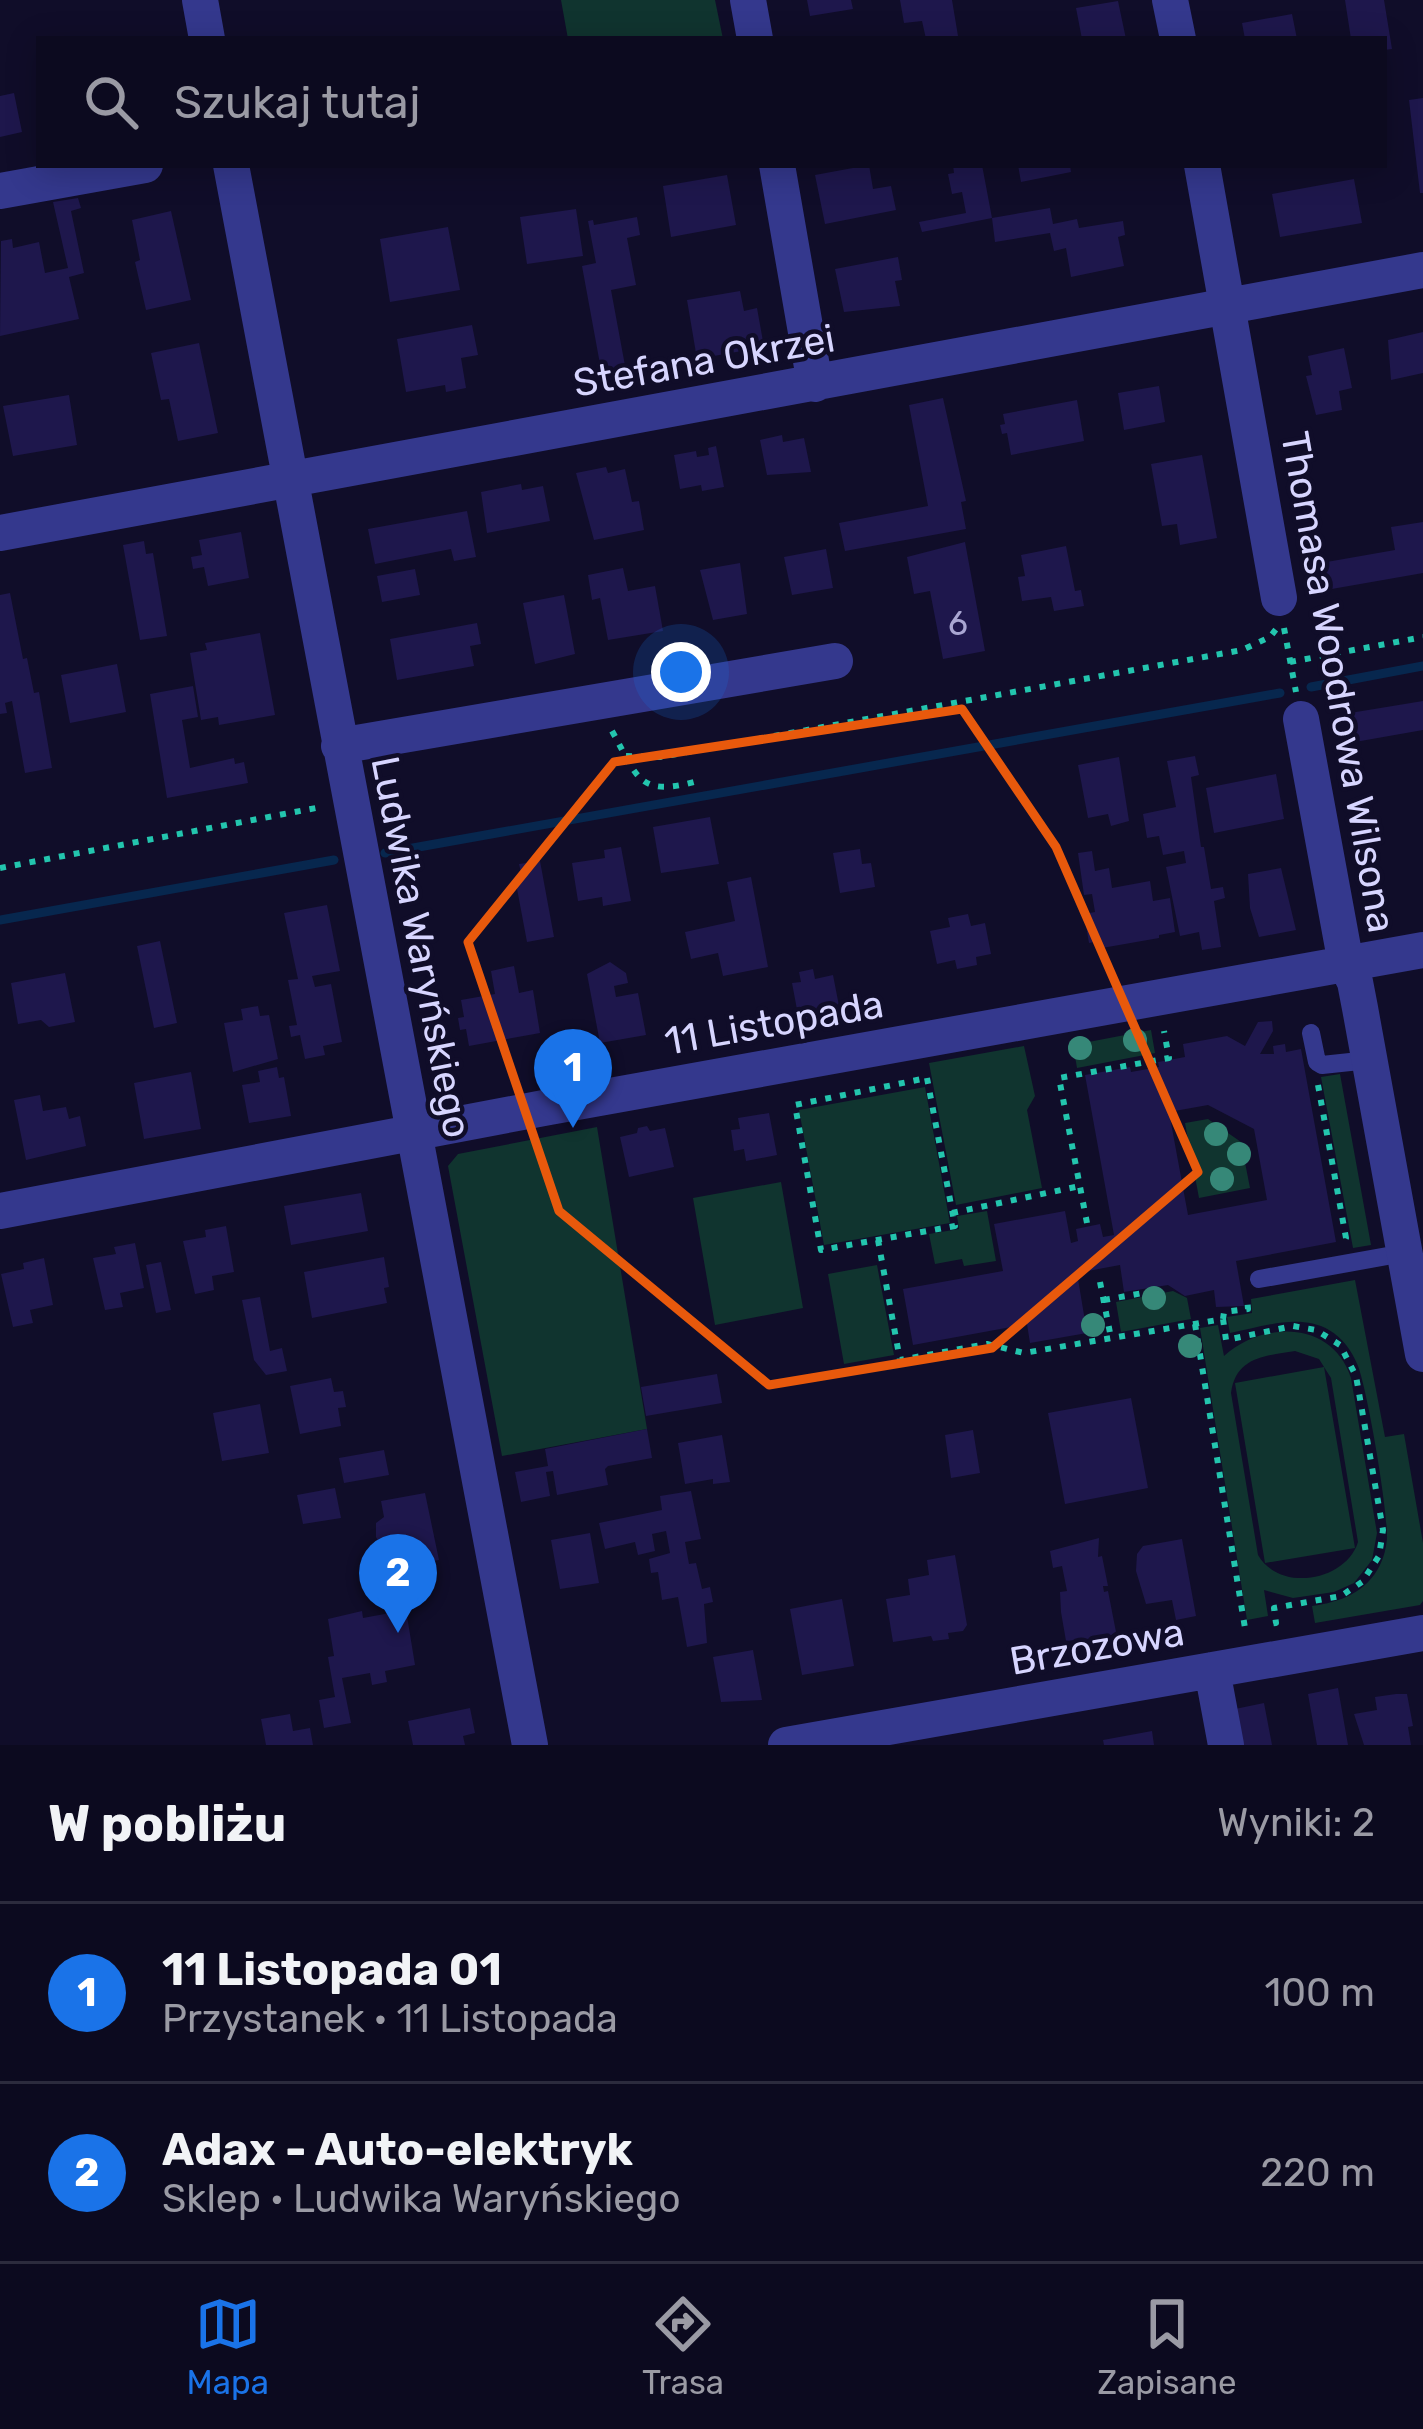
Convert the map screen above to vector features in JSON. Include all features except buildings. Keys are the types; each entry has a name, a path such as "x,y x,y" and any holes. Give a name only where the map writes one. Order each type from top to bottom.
{"street":[{"path":"200,0 207,36"},
{"path":"748,0 754,36"},
{"path":"1170,0 1177,36"},
{"path":"0,191 128,168"},
{"name":"Ludwika Waryńskiego","path":"232,168 530,1745"},
{"path":"778,168 815,384"},
{"name":"Thomasa Woodrowa Wilsona","path":"1203,168 1281,609"},
{"name":"Stefana Okrzei","path":"0,533 1423,270"},
{"path":"340,746 836,661"},
{"name":"Thomasa Woodrowa Wilsona","path":"1301,719 1423,1354"},
{"name":"11 Listopada","path":"0,1211 1423,950"},
{"name":"Brzozowa","path":"786,1745 1423,1633"},
{"path":"1212,1670 1226,1745"}],"lane":[{"path":"1311,1034 1317,1062 1322,1065 1369,1060"},
{"path":"1259,1280 1404,1253"}],"path":[{"name":"Thomasa Woodrowa Wilsona","path":"1281,609 1301,719"},
{"path":"626,756 660,757 1242,650 1270,637 1281,609"},
{"path":"1290,662 1423,638"},
{"path":"596,702 638,779 667,790 694,782"},
{"path":"0,868 350,802"},
{"path":"1088,1223 1059,1078 1169,1058 1162,1021"},
{"path":"1322,1065 1316,1077 1346,1238 1341,1247 1344,1264"},
{"path":"927,1078 955,1226 878,1240 821,1250 795,1105 927,1078"},
{"path":"952,1213 1080,1186"},
{"path":"878,1240 900,1360 986,1344 1024,1353 1222,1319"},
{"path":"1195,1324 1245,1628 1276,1622 1274,1608 1341,1596 1355,1588 1376,1563 1383,1530 1357,1376 1346,1352 1334,1339 1304,1327 1226,1340 1225,1312 1248,1309 1246,1297 1259,1280"},
{"path":"1100,1282 1111,1338"},
{"path":"1104,1300 1154,1291"}],"highlighted area":[{"path":"962,709 1056,847 1198,1172 992,1348 769,1385 559,1211 468,942 614,762"}],"green space":[{"path":"561,0 715,0 722,36 567,36"},
{"path":"1151,1030 1155,1053 1077,1068 1073,1045"},
{"path":"1024,1046 1035,1096 1027,1110 1042,1188 956,1205 929,1063"},
{"path":"1340,1074 1371,1245 1353,1248 1321,1077"},
{"path":"925,1087 950,1223 824,1245 799,1110"},
{"path":"1208,1119 1241,1142 1250,1188 1199,1198 1185,1123"},
{"path":"597,1127 647,1429 502,1456 448,1166 458,1154"},
{"path":"781,1182 803,1308 715,1325 693,1198"},
{"path":"987,1211 996,1261 964,1266 962,1259 935,1264 929,1234 959,1229 957,1216"},
{"path":"877,1265 894,1355 844,1364 828,1274"},
{"path":"1355,1280 1385,1437 1404,1434 1423,1543 1423,1601 1315,1623 1312,1606 1342,1599 1374,1575 1387,1539 1372,1425 1358,1366 1339,1337 1317,1325 1293,1322 1230,1333 1227,1317 1252,1313 1251,1299"},
{"path":"1173,1291 1187,1298 1191,1319 1121,1332 1116,1302"},
{"path":"1218,1325 1224,1356 1258,1336 1296,1332 1329,1345 1342,1359 1351,1378 1377,1533 1372,1560 1354,1583 1334,1592 1293,1598 1264,1590 1268,1616 1247,1620 1200,1328","holes":["1295,1351 1319,1359 1331,1378 1358,1542 1340,1566 1296,1578 1268,1567 1258,1555 1231,1393 1239,1372 1253,1360"]},
{"path":"1324,1367 1355,1548 1265,1563 1235,1383"}],"waterway":[{"path":"1311,687 1423,666"},
{"path":"385,853 1280,693"},
{"path":"0,920 334,860"}],"place":[{"name":"11 Listopada 01","path":"573,1128"},
{"name":"Adax - Auto-elektryk","path":"398,1633"}]}
